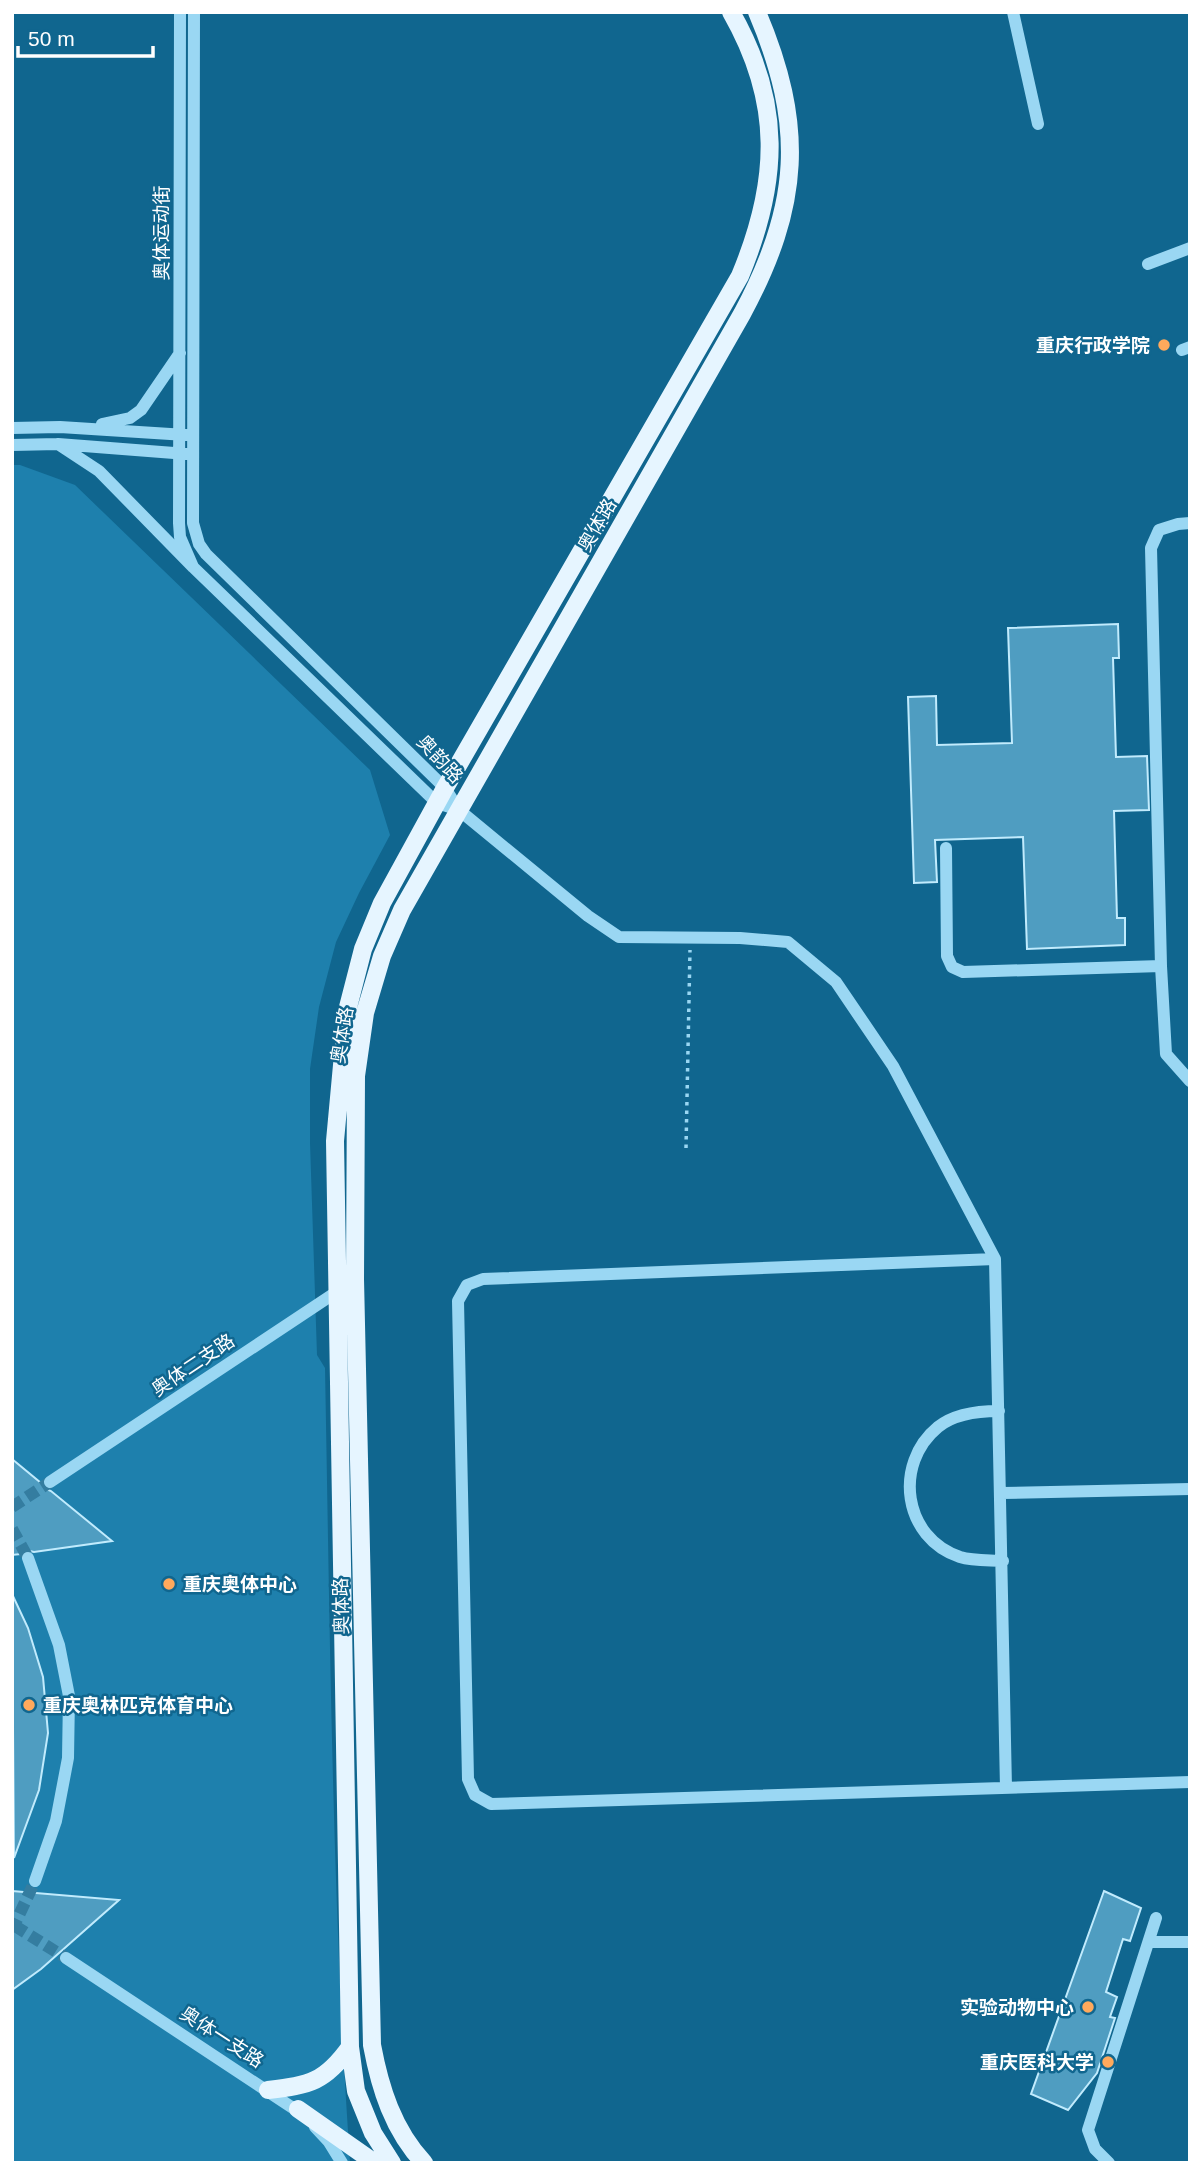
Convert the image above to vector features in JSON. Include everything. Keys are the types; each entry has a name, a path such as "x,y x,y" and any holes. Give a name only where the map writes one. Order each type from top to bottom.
{"main road":[{"name":"奥体路","path":"424,2163 394,2120 379,2082 372,2045 355,1279 356,1076 365,1013 382,956 402,910 742,314 774,245 783,213 790,170 790,129 774,52 757,13"},
{"name":"奥体路","path":"392,2163 373,2133 356,2091 350,2047 335,1142 346,1011 363,949 382,903 441,795 734,286 754,243 764,208 770,170 770,132 765,94 754,58 733,17"},
{"path":"268,2090 296,2087 318,2080 336,2067 350,2047"},
{"path":"298,2109 375,2163"}],"street":[{"name":"奥体运动街","path":"179,453 180,12"},
{"name":"奥体运动街","path":"193,435 194,12"},
{"path":"1013,12 1038,124"},
{"path":"1148,264 1190,248"},
{"path":"12,428 115,423 130,418 141,410 180,353"},
{"path":"60,427 193,435"},
{"name":"奥韵路","path":"193,435 193,523 199,544 441,795"},
{"path":"12,445 58,444 193,454"},
{"name":"奥韵路","path":"58,444 99,471 193,567 441,795 588,916 620,937 788,942 836,982 893,1066 995,1258"},
{"name":"奥韵路","path":"179,453 180,537 193,567"},
{"path":"1190,523 1158,530 1151,548 1161,966 1167,1054 1190,1081"},
{"path":"946,848 947,956 952,967 963,972 1161,966"},
{"path":"1006,1788 1002,1493 995,1258 483,1279 467,1285 458,1301 468,1779 475,1795 491,1804 1006,1788 1190,1782"},
{"name":"奥体二支路","path":"50,1482 355,1279"},
{"path":"999,1411 961,1415 939,1426 923,1442 912,1463 908,1486 912,1510 922,1531 939,1547 961,1557 1003,1560"},
{"path":"1002,1493 1190,1489"},
{"path":"28,1558 59,1645 69,1696 68,1758 57,1821 35,1881"},
{"path":"1109,2163 1095,2149 1088,2130 1156,1918"},
{"path":"1149,1942 1190,1942"},
{"name":"奥体一支路","path":"66,1958 298,2109 329,2142 342,2163"}],"path":[{"path":"686,1148 690,938"}],"shaded area":[{"name":"重庆奥体中心","path":"12,465 20,465 75,485 370,770 390,835 336,942 319,1007 310,1069 317,1355 325,1368 335,1865 350,2163 12,2163"}],"building":[{"path":"1118,624 1119,658 1113,658 1116,757 1147,756 1149,810 1114,811 1117,918 1125,918 1125,945 1027,949 1023,837 935,840 937,882 914,883 908,697 936,696 937,745 1012,743 1008,628"},
{"path":"12,1459 112,1541 34,1552 26,1550 12,1555"},
{"name":"重庆奥林匹克体育中心","path":"12,1594 28,1628 43,1677 48,1733 39,1790 14,1858"},
{"path":"12,1891 119,1900 41,1969 12,1990"},
{"name":"实验动物中心","path":"1104,1891 1141,1908 1130,1941 1123,1939 1106,1992 1117,1997 1110,2017 1115,2018 1097,2073 1068,2110 1031,2094"}],"tunnel":[{"path":"12,1507 50,1482"},
{"path":"12,1529 28,1558"},
{"path":"12,1930 35,1881"},
{"path":"15,1926 66,1958"}],"place":[{"name":"重庆行政学院","path":"1164,345"},
{"name":"重庆奥体中心","path":"169,1584"},
{"name":"重庆奥林匹克体育中心","path":"29,1705"},
{"name":"实验动物中心","path":"1088,2007"},
{"name":"重庆医科大学","path":"1108,2062"}]}
